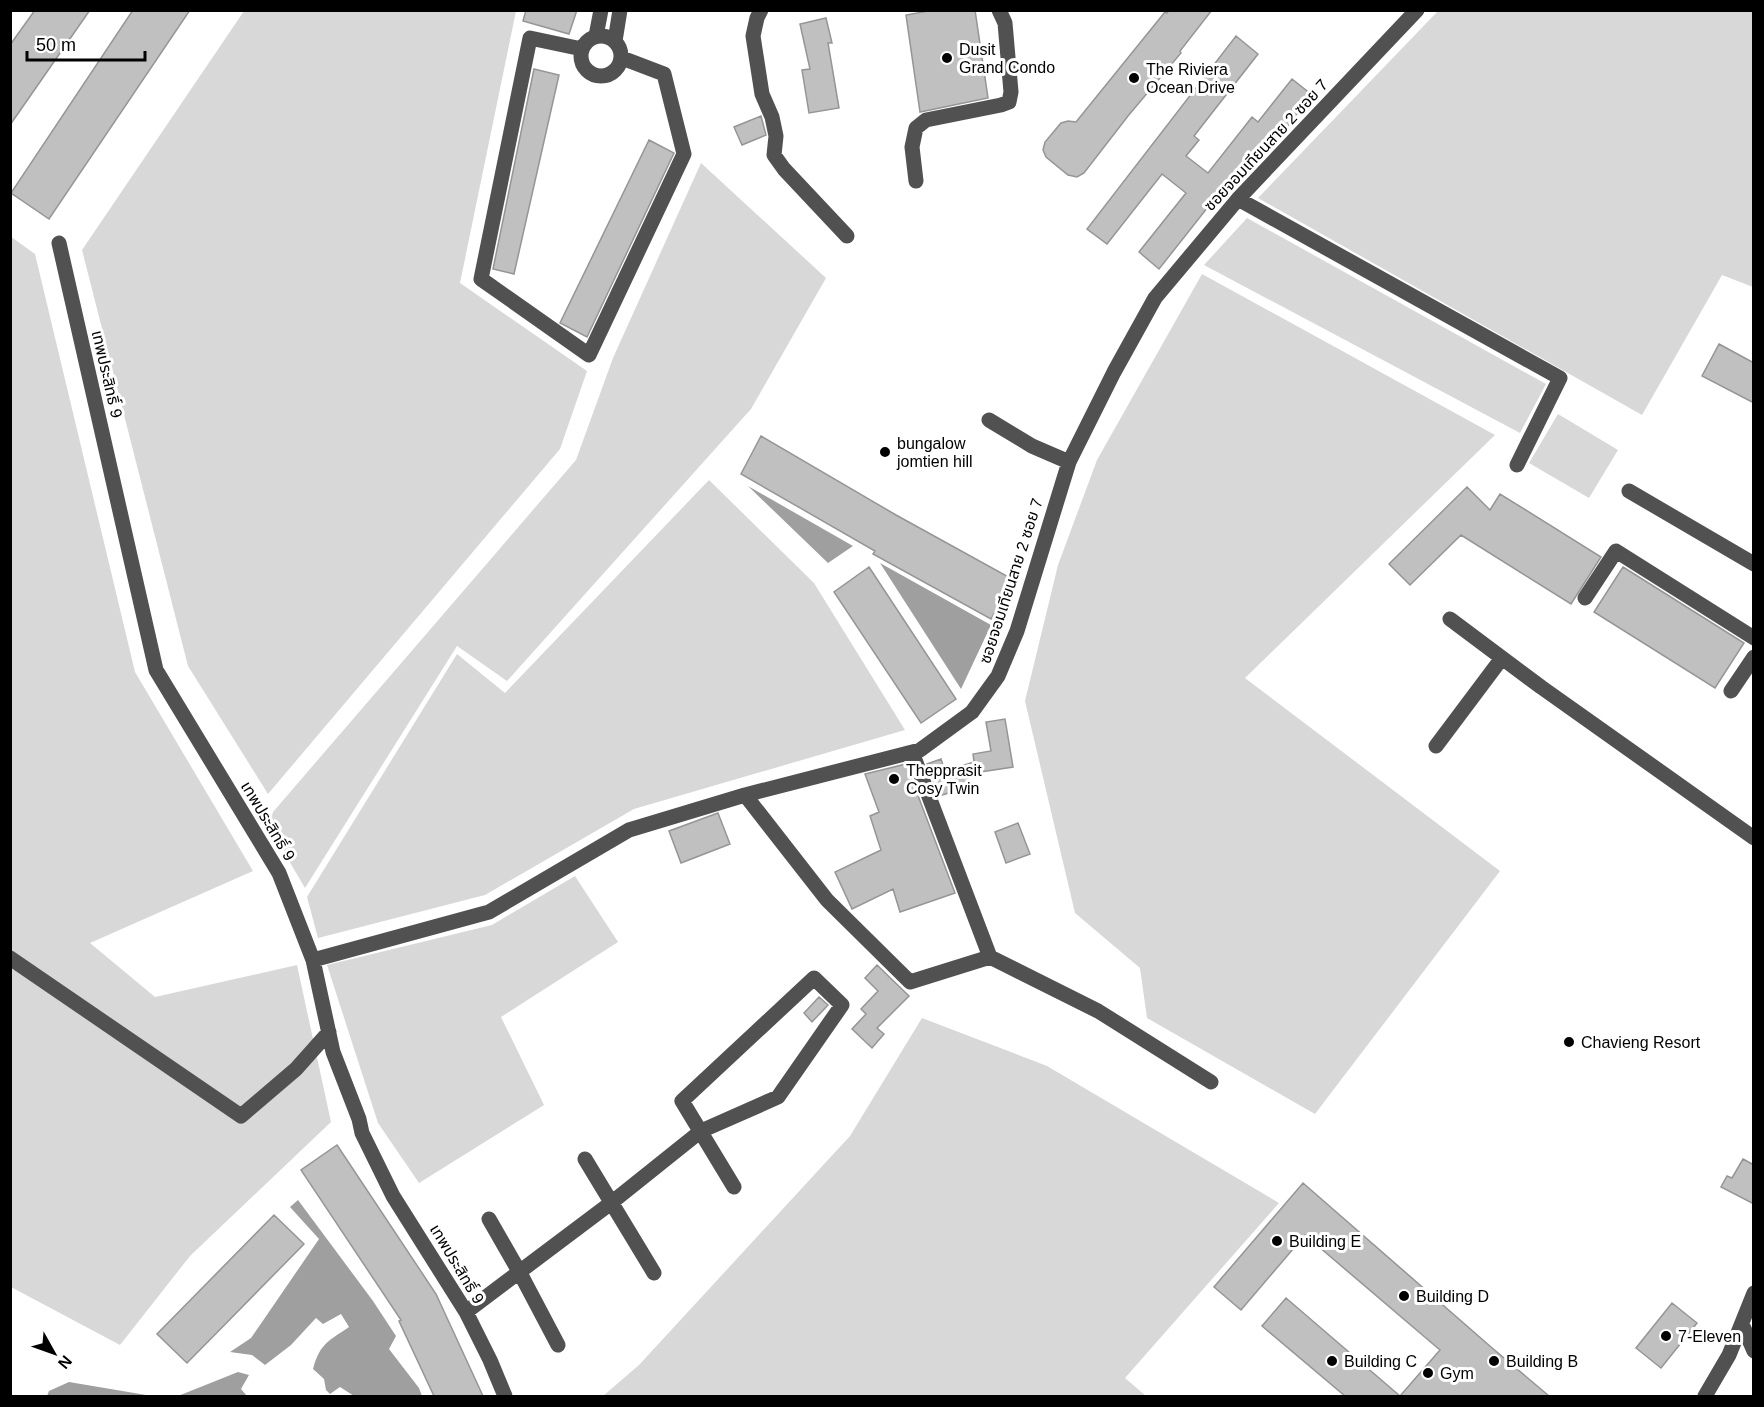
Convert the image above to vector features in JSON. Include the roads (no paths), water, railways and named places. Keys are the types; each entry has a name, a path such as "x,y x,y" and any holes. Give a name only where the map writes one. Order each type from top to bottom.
{"street":[{"path":"596,36 601,10"},
{"path":"615,41 620,10"},
{"path":"761,10 753,36 762,93 772,117 776,136 774,155 784,169 847,236"},
{"path":"916,181 912,147 916,128 926,120 1009,102 1011,92 1005,23 999,10"},
{"name":"ซอยจอมเทียนสาย 2 ซอย 7","path":"313,960 489,912 629,831 745,795 920,750 972,712 998,676 1017,631 1069,462 1114,372 1155,298 1238,199 1417,10"},
{"path":"596,36 608,36 620,47 622,58 611,74 603,76 592,74 583,65 582,49 588,40 596,36"},
{"path":"582,49 530,38 481,279 589,355 684,154 664,74 622,58"},
{"path":"1238,199 1560,378 1517,465"},
{"name":"เทพประสิทธิ์ 9","path":"59,243 156,670 279,873 313,960 333,1052 359,1119 362,1133 393,1196 466,1311 505,1396"},
{"path":"989,420 1032,446 1069,462"},
{"path":"1629,491 1754,564"},
{"path":"1585,598 1616,551 1754,638"},
{"path":"1450,619 1754,838"},
{"path":"1731,691 1754,657"},
{"path":"1436,746 1502,658"},
{"path":"912,752 990,957 1098,1011 1211,1082"},
{"path":"745,795 827,900 910,982 990,957"},
{"path":"10,958 241,1116 296,1069 329,1032"},
{"path":"466,1311 520,1273 701,1131 778,1097 842,1005 814,978 682,1101 701,1131 734,1187"},
{"path":"585,1159 654,1273"},
{"path":"489,1219 558,1345"},
{"path":"1705,1396 1729,1354 1754,1293"},
{"path":"1742,1324 1754,1351"}],"place":[{"name":"Dusit Grand Condo","path":"947,58"},
{"name":"The Riviera Ocean Drive","path":"1134,78"},
{"name":"bungalow jomtien hill","path":"885,452"},
{"name":"Thepprasit Cosy Twin","path":"894,779"},
{"name":"Chavieng Resort","path":"1569,1042"},
{"name":"Building E","path":"1277,1241"},
{"name":"Building D","path":"1404,1296"},
{"name":"7-Eleven","path":"1666,1336"},
{"name":"Building C","path":"1332,1361"},
{"name":"Building B","path":"1494,1361"},
{"name":"Gym","path":"1428,1373"}]}
